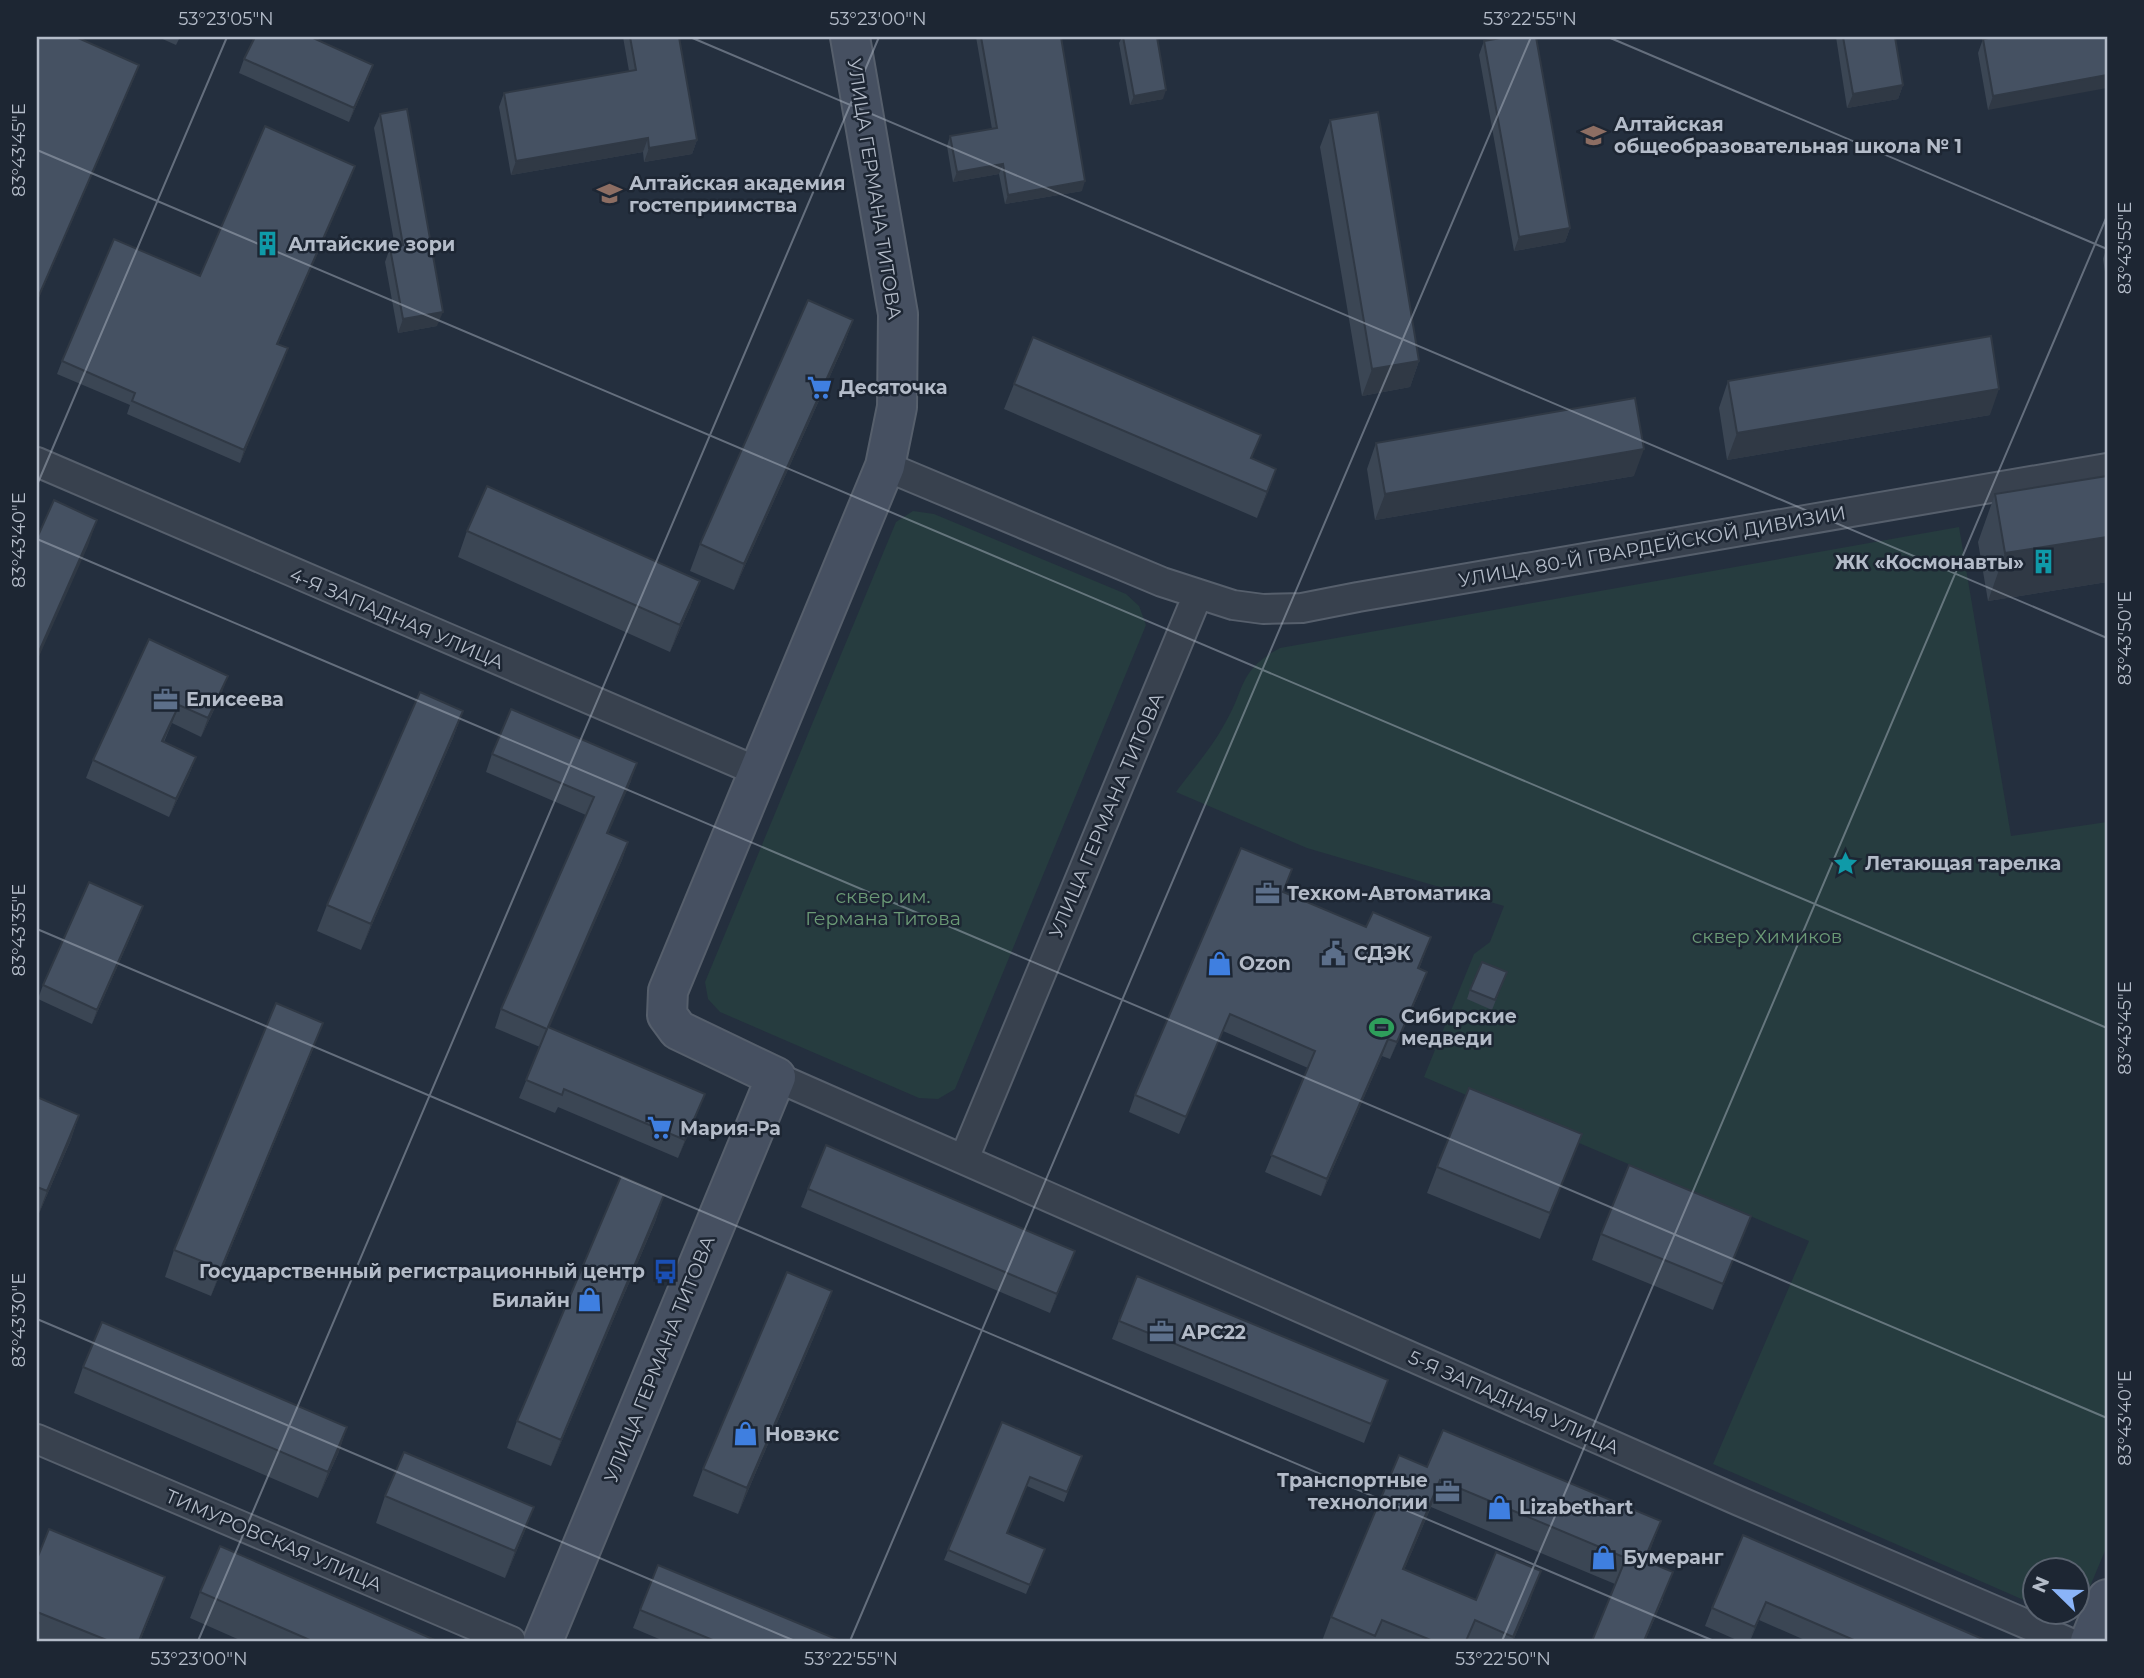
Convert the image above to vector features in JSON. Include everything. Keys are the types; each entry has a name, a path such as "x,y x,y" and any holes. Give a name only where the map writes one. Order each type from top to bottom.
{"street":[{"name":"УЛИЦА ГЕРМАНА ТИТОВА","path":"850,37 898,314 897,407 885,466 668,991 667,1015 678,1030 776,1077 964,1160 1198,594"},
{"name":"4-Я ЗАПАДНАЯ УЛИЦА","path":"37,462 759,772"},
{"path":"885,466 1162,582 1198,594"},
{"name":"УЛИЦА 80-Й ГВАРДЕЙСКОЙ ДИВИЗИИ","path":"1198,594 1263,609 1302,608 2107,468"},
{"name":"УЛИЦА ГЕРМАНА ТИТОВА","path":"543,1641 776,1077"},
{"name":"5-Я ЗАПАДНАЯ УЛИЦА","path":"964,1160 1729,1497 2066,1641"},
{"name":"ТИМУРОВСКАЯ УЛИЦА","path":"37,1439 511,1641"},
{"path":"2090,1641 2107,1599"}],"green space":[{"name":"сквер им. Германа Титова","path":"913,511 934,514 1126,594 1139,606 1146,625 955,1089 938,1099 919,1098 720,1012 708,999 705,982 896,522"},
{"name":"сквер Химиков","path":"1959,527 2011,836 2107,822 2107,1546 2092,1582 2092,1556 2022,1556 2022,1599 1713,1464 1809,1241 1424,1077 1474,954 1490,942 1504,906 1307,848 1176,792 1219,734 1249,673 1266,656 1280,648"}],"building":[{"path":"37,37 76,37 139,65 37,300"},
{"path":"255,37 311,37 373,65 354,108 244,59"},
{"path":"630,37 679,37 697,140 649,148 648,138 516,161 504,93 636,70"},
{"path":"981,37 1061,37 1085,181 1008,195 1003,164 957,172 950,136 997,128"},
{"path":"1123,37 1157,37 1166,90 1134,96"},
{"path":"1506,37 1536,37 1570,228 1519,237 1484,41"},
{"path":"1843,37 1895,37 1903,85 1853,94"},
{"path":"2107,37 2107,75 1993,96 1983,39"},
{"path":"407,109 443,312 403,319 390,248 403,245 380,114"},
{"path":"1378,112 1419,361 1372,369 1330,120"},
{"name":"Алтайские зори","path":"265,126 355,166 277,344 288,348 244,450 132,401 135,393 62,361 114,239 200,276"},
{"path":"808,300 853,320 744,564 700,544"},
{"path":"1991,336 1999,389 1737,433 1728,381"},
{"path":"1033,337 1261,435 1251,458 1276,469 1267,492 1014,384"},
{"path":"1635,398 1644,449 1385,494 1376,443"},
{"path":"2107,476 2107,537 2005,553 1995,494"},
{"path":"487,486 700,581 680,625 467,531"},
{"path":"54,500 97,520 37,656 37,538"},
{"path":"149,639 228,676 208,718 179,705 162,741 196,757 176,799 93,760"},
{"path":"420,692 463,711 371,924 327,905"},
{"path":"511,709 637,763 607,833 628,842 548,1027 705,1094 685,1140 564,1089 562,1095 526,1080 547,1029 501,1009 594,797 492,754"},
{"path":"1241,848 1292,869 1283,892 1366,927 1373,912 1431,937 1418,968 1427,972 1397,1042 1388,1039 1327,1179 1271,1155 1315,1051 1230,1014 1186,1117 1135,1095"},
{"path":"89,882 143,906 97,1010 43,985"},
{"path":"1482,962 1507,972 1495,1000 1470,990"},
{"path":"276,1003 323,1023 221,1269 174,1250"},
{"path":"1469,1088 1582,1134 1550,1213 1437,1167"},
{"path":"37,1097 79,1115 47,1191 37,1187"},
{"path":"826,1145 1075,1251 1057,1294 808,1189"},
{"path":"1629,1165 1751,1216 1723,1284 1601,1234"},
{"path":"621,1176 664,1195 561,1440 517,1421"},
{"path":"787,1272 832,1291 747,1488 703,1469"},
{"path":"1137,1276 1388,1380 1371,1424 1119,1321"},
{"path":"102,1322 347,1427 328,1472 83,1367"},
{"path":"1002,1422 1082,1456 1067,1492 1030,1477 1007,1533 1045,1549 1030,1585 948,1550"},
{"path":"1443,1430 1661,1521 1644,1560 1673,1572 1644,1641 1592,1641 1626,1558 1440,1480 1403,1569 1476,1600 1496,1552 1541,1571 1513,1637 1475,1620 1466,1641 1433,1641 1382,1620 1375,1636 1331,1617 1399,1455 1427,1467"},
{"path":"404,1452 534,1507 515,1551 385,1496"},
{"path":"49,1529 165,1577 139,1641 109,1641 37,1612 37,1559"},
{"path":"1743,1535 1987,1641 1856,1641 1766,1602 1755,1627 1712,1608"},
{"path":"220,1546 437,1641 312,1641 200,1592"},
{"path":"658,1565 841,1641 715,1641 640,1610"}],"place":[{"name":"Алтайская общеобразовательная школа № 1","path":"1594,135"},
{"name":"Алтайская академия гостеприимства","path":"609,194"},
{"name":"Алтайские зори","path":"268,244"},
{"name":"Десяточка","path":"819,387"},
{"name":"ЖК «Космонавты»","path":"2044,562"},
{"name":"Елисеева","path":"166,699"},
{"name":"Летающая тарелка","path":"1845,863"},
{"name":"Техком-Автоматика","path":"1267,893"},
{"name":"СДЭК","path":"1334,953"},
{"name":"Ozon","path":"1219,963"},
{"name":"Сибирские медведи","path":"1381,1027"},
{"name":"Мария-Ра","path":"660,1128"},
{"name":"Государственный регистрационный центр","path":"665,1271"},
{"name":"Билайн","path":"590,1300"},
{"name":"АРС22","path":"1161,1332"},
{"name":"Новэкс","path":"745,1434"},
{"name":"Транспортные технологии","path":"1448,1491"},
{"name":"Lizabethart","path":"1499,1507"},
{"name":"Бумеранг","path":"1603,1557"}]}
